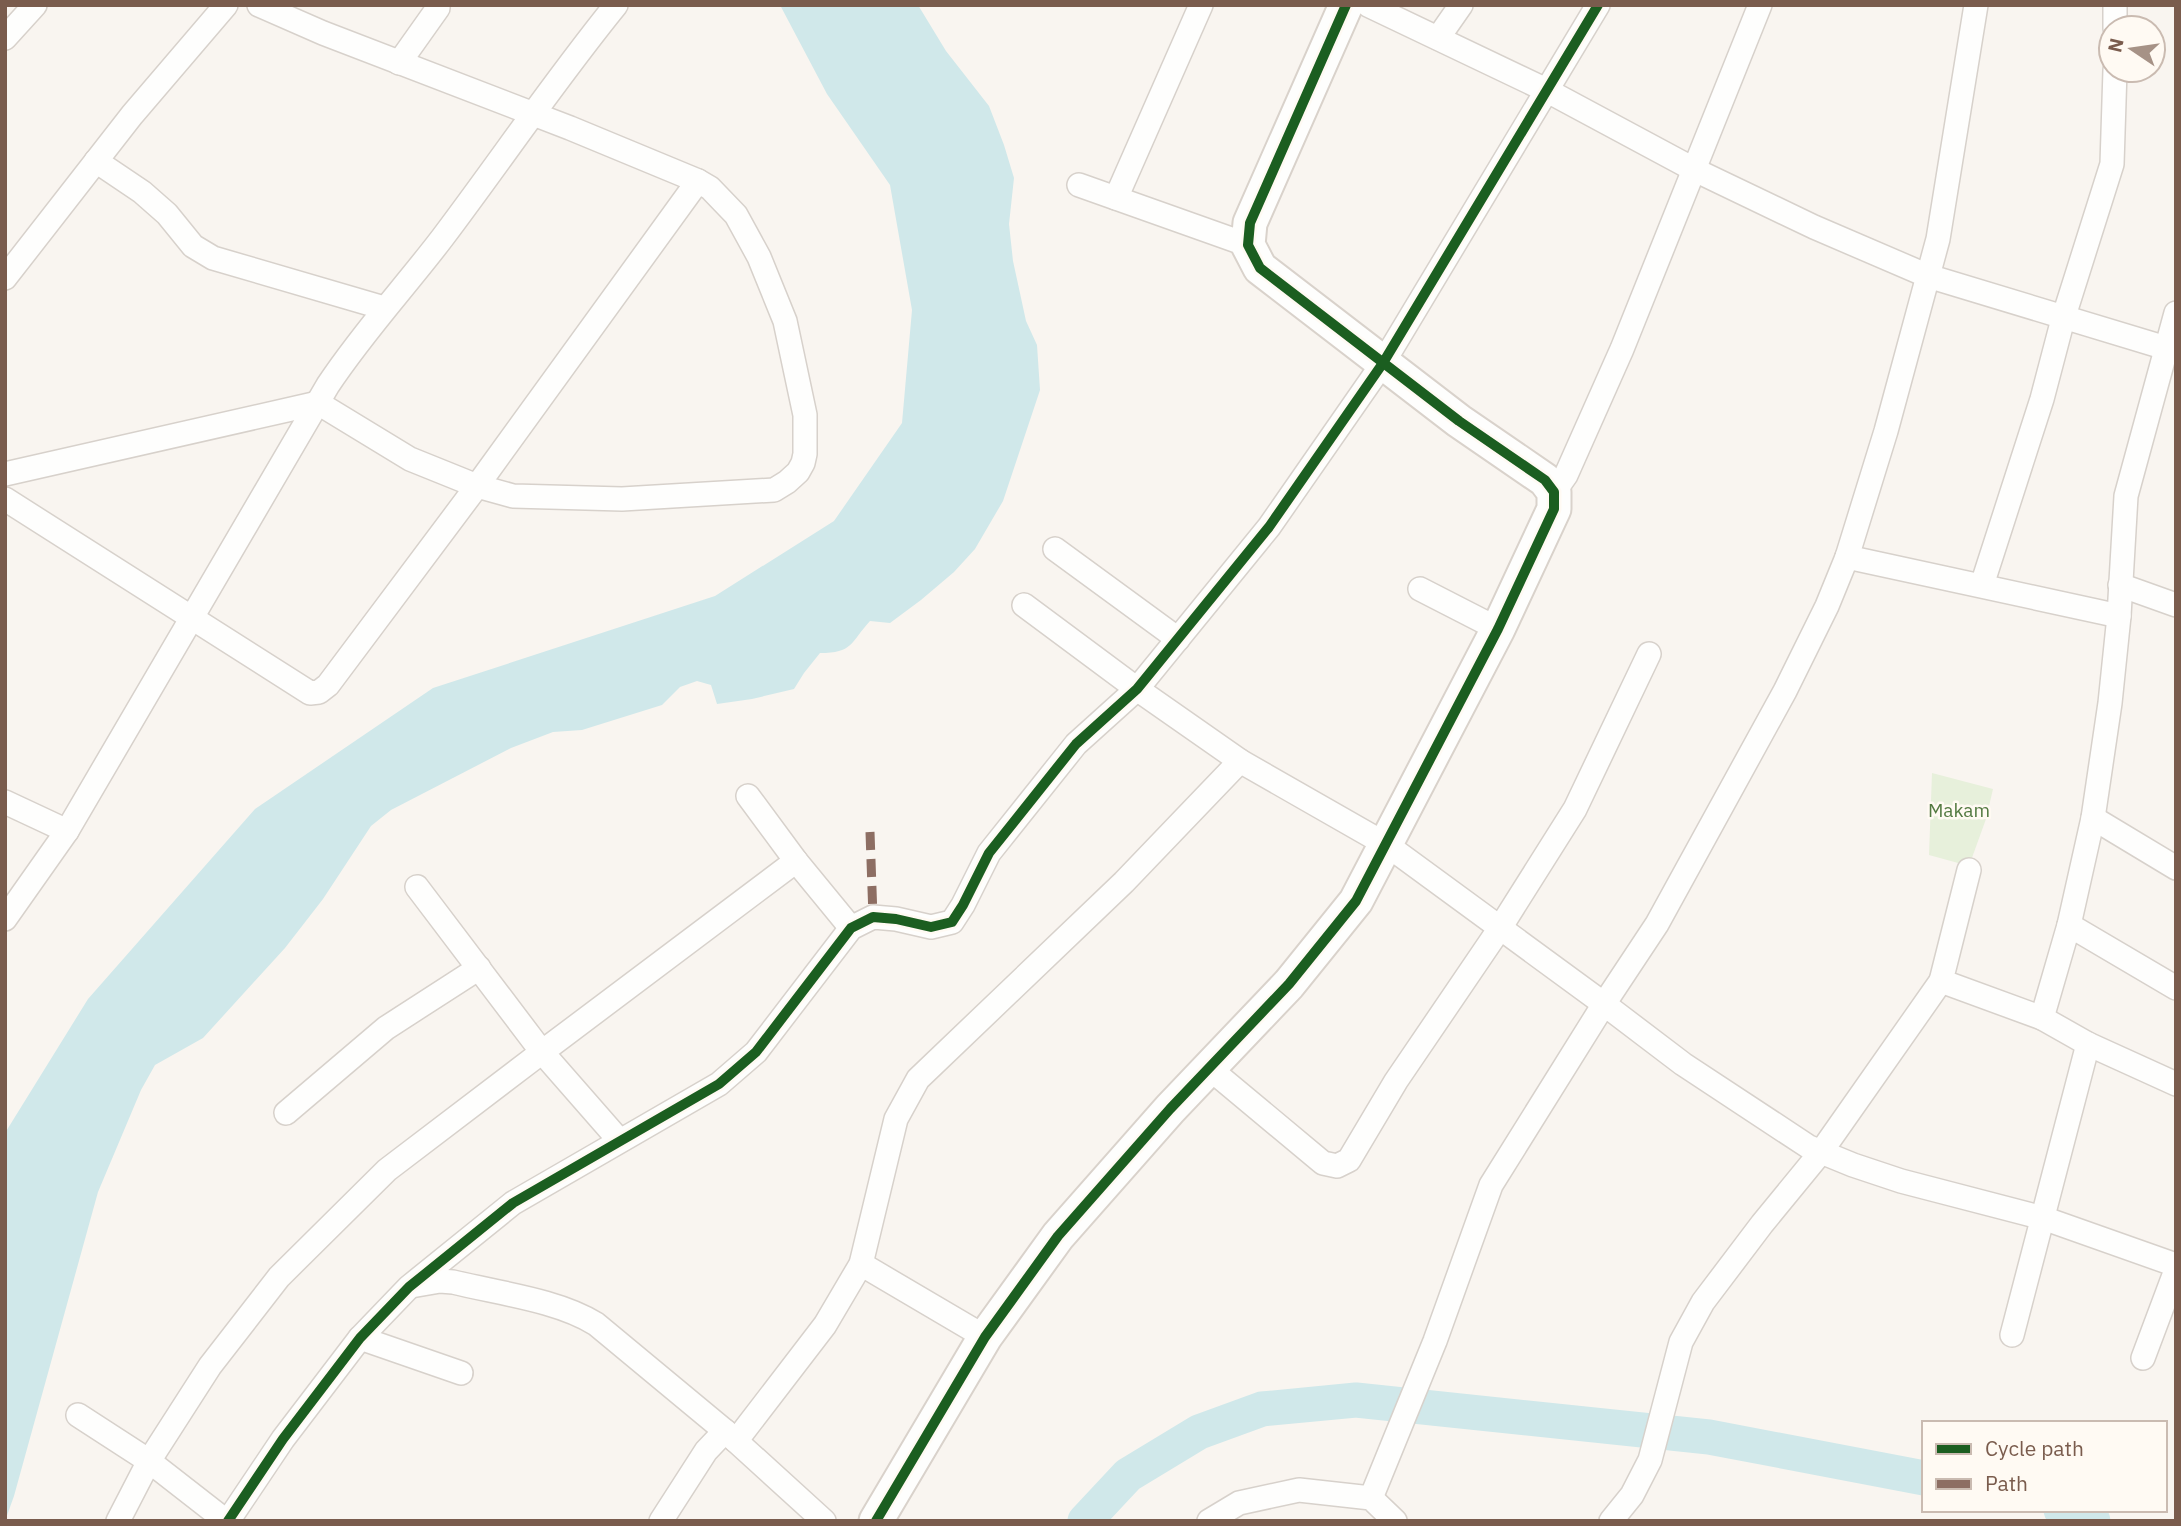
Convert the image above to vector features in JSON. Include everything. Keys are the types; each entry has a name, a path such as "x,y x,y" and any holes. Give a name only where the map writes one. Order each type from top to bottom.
{"street":[{"path":"5,38 35,5"},
{"path":"5,278 132,115 226,5"},
{"path":"5,474 318,402 410,459 513,496 622,499 774,490 798,472 805,454 805,415 785,321 759,257 736,215 710,188 532,113 399,63 259,5"},
{"path":"5,919 67,831 350,351 420,267 532,113 616,5"},
{"path":"1116,198 1201,5"},
{"path":"1346,5 1250,223 1248,245 1260,268 1459,421 1545,480 1554,492"},
{"path":"1368,5 1546,90 1695,170 1814,227 1928,276 2063,319 2173,328 2126,496 2119,616 2094,818 2069,925 2042,1018"},
{"path":"1438,38 1461,5"},
{"path":"78,1415 149,1461 227,1521 283,1439 360,1338 410,1287 513,1203 719,1084 756,1052 851,928 873,917 896,919 932,928 952,922 989,853 1067,755 1137,689 1269,527 1383,363 1598,5"},
{"path":"876,1521 985,1337 1058,1236 1170,1109 1289,984 1356,901 1498,629 1554,509 1554,492 1566,475 1622,349 1760,5"},
{"path":"1371,1498 1435,1341 1491,1185 1657,924 1785,691 1827,606 1847,558 1886,431 1938,239 1976,5"},
{"path":"399,63 438,8"},
{"path":"1982,585 2042,398 2063,319 2112,164 2115,84"},
{"path":"96,161 142,192 167,214 193,246 213,258 384,308"},
{"path":"5,499 295,685 310,693 319,692 343,666 698,181"},
{"path":"1079,186 1248,245"},
{"path":"1055,549 1178,639"},
{"path":"1847,558 2119,616"},
{"path":"2120,586 2176,605"},
{"path":"1420,589 1498,629"},
{"path":"1024,605 1240,761 1387,845 1683,1064 1809,1147 1901,1181 2043,1218 2176,1267 2169,1308 2143,1358"},
{"path":"1209,1068 1323,1163 1337,1166 1349,1160 1396,1081 1500,928 1575,809 1649,654"},
{"path":"661,1521 706,1451 731,1436 825,1325 861,1264 896,1119 918,1079 1124,883 1240,761"},
{"path":"748,796 796,861 851,928"},
{"path":"5,802 67,831"},
{"path":"2094,818 2176,867"},
{"path":"118,1521 149,1461 210,1366 279,1277 387,1170 796,861"},
{"path":"1611,1521 1632,1494 1650,1460 1681,1342 1703,1302 1821,1152 1941,981 1969,870"},
{"path":"417,887 542,1052 619,1140"},
{"path":"2069,925 2176,988"},
{"path":"286,1113 386,1028 479,968"},
{"path":"1941,981 2042,1018 2088,1044 2176,1084"},
{"path":"2012,1335 2088,1044"},
{"path":"861,1264 985,1337"},
{"path":"410,1287 440,1281 453,1282 563,1308 585,1317 731,1436 824,1521"},
{"path":"360,1338 461,1373"},
{"path":"1209,1521 1239,1503 1298,1490 1371,1498 1395,1521"}],"green space":[{"name":"Makam","path":"1932,773 1993,789 1986,819 1969,866 1929,855"}],"water":[{"path":"780,5 918,5 946,51 989,106 1014,178 1009,224 1013,261 1026,321 1037,345 1040,390 1003,501 975,549 954,572 890,623 870,621 845,649 820,653 794,689 717,704 711,685 697,681 680,687 662,705 582,730 553,732 511,748 391,810 371,826 323,899 285,948 203,1038 155,1065 141,1090 98,1192 5,1521 5,1133 88,999 255,809 433,688 715,596 834,521 902,423 912,310 890,185 827,94"}],"waterway":[{"path":"1085,1521 1128,1475 1199,1432 1262,1409 1356,1400 1709,1437 1922,1478"},
{"path":"2067,1512 2093,1521"}],"marked path":[{"path":"870,832 873,917"}],"cycle path":[{"path":"876,1521 985,1337 1058,1236 1170,1109 1289,984 1356,901 1498,629 1554,509 1554,492 1545,480 1459,421 1260,268 1248,245 1250,223 1346,5"},
{"path":"228,1521 283,1439 360,1338 409,1287 513,1203 719,1084 756,1052 851,928 873,917 931,927 952,922 989,853 1076,744 1137,689 1269,527 1383,363 1598,5"}]}
